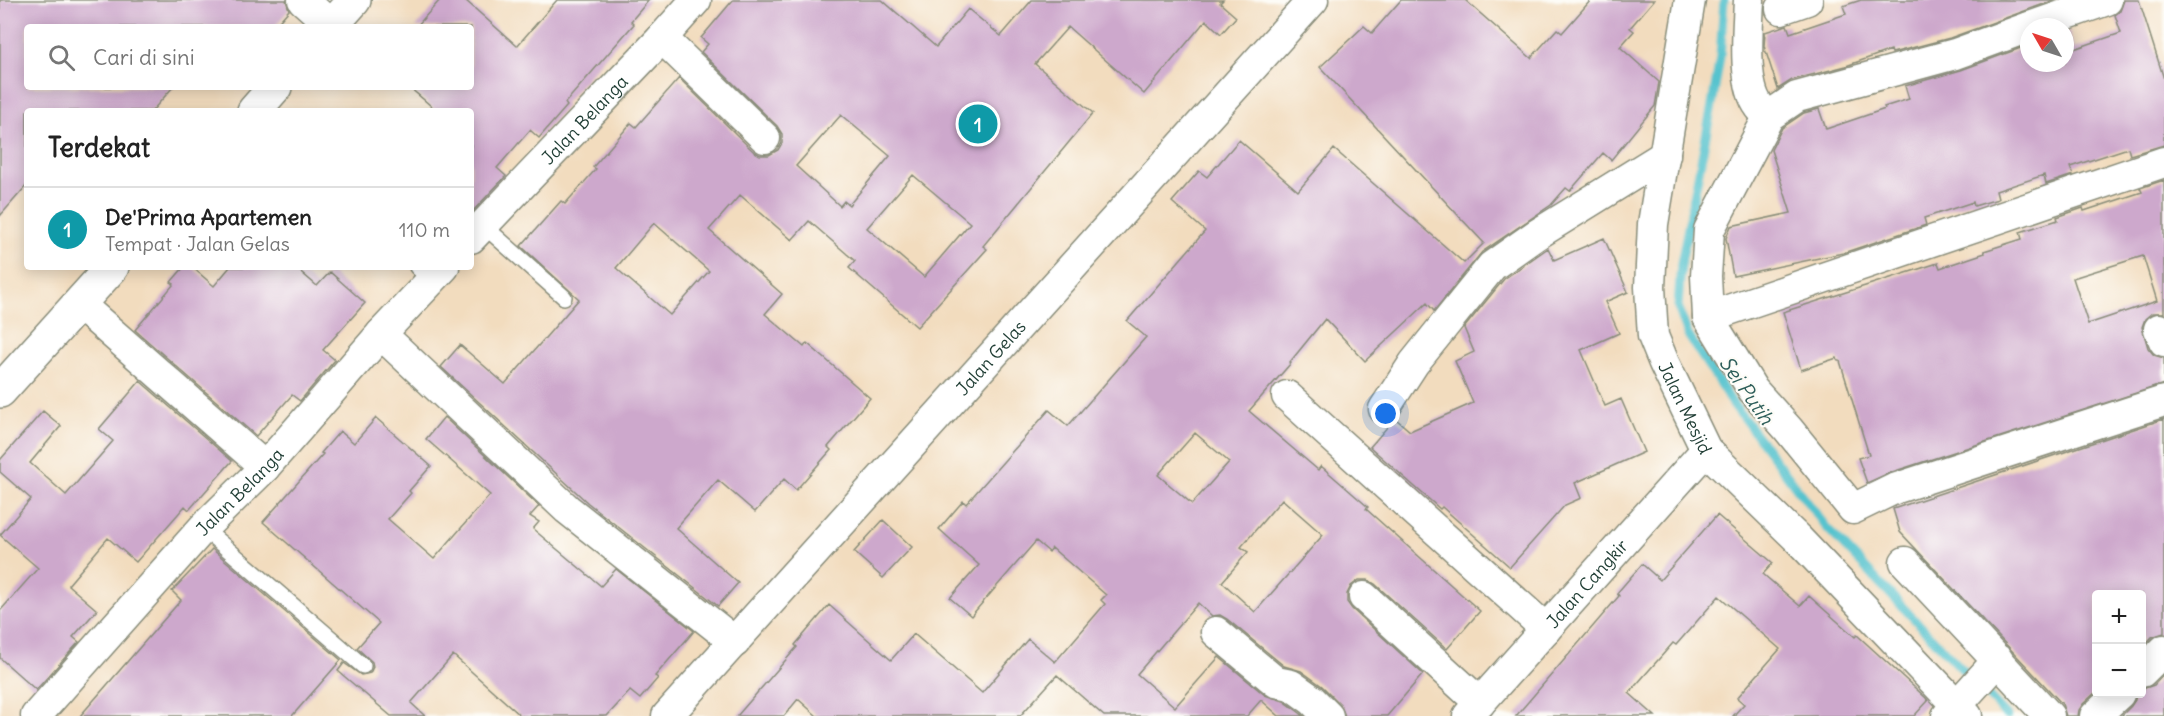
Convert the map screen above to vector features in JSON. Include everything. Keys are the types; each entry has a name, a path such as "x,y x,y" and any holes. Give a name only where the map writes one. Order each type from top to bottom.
{"street":[{"path":"303,0 328,24"},
{"path":"332,24 354,0"},
{"name":"Jalan Belanga","path":"477,232 696,0"},
{"name":"Jalan Gelas","path":"667,716 1313,0"},
{"name":"Jalan Mesjid","path":"1690,0 1653,224 1650,287 1653,336 1706,450 1798,539 1958,709"},
{"path":"1749,0 1747,53 1750,78 1753,95 1759,106 1769,116"},
{"path":"2056,18 2107,0"},
{"path":"2020,31 1955,54 1797,97 1769,116 1709,230 1706,276 1708,317 1753,390 1853,509 1894,489 2164,401"},
{"path":"662,38 765,138"},
{"path":"257,108 272,90"},
{"path":"1384,409 1414,363 1492,266 1536,235 1665,155"},
{"path":"1708,317 2164,162"},
{"path":"0,391 109,270"},
{"name":"Jalan Belanga","path":"36,716 203,528 265,467 381,334 431,271"},
{"path":"79,304 265,467"},
{"path":"381,334 567,509 735,642"},
{"path":"1287,396 1546,629"},
{"name":"Jalan Cangkir","path":"1474,709 1706,450"},
{"path":"1905,562 2049,716"},
{"path":"1364,597 1474,709"},
{"path":"1216,632 1276,682 1291,685 1312,700 1328,716"},
{"path":"2146,668 2164,650"},
{"path":"1958,709 1996,661"},
{"path":"2095,716 2114,698"}],"lane":[{"path":"477,232 564,297"},
{"path":"203,528 363,666"}],"building":[{"path":"0,0 286,0 289,10 277,24 24,24 24,90 170,90 155,108 24,108 24,188 0,216"},
{"path":"440,0 465,0 517,46 557,0 649,0 631,21 634,24 565,103 567,106 539,138 530,130 497,168 506,176 474,210 474,108 434,108 412,90 474,90 474,24 419,24"},
{"path":"733,0 882,0 936,47 968,9 1001,36 1032,0 1223,0 1220,3 1236,17 1221,34 1206,20 1144,94 1068,27 1035,64 1093,113 983,246 987,249 917,327 849,268 855,261 809,221 792,240 740,195 709,230 782,294 765,314 804,347 807,343 870,398 828,447 831,450 796,490 784,479 755,512 718,480 676,528 738,583 718,606 588,503 441,367 460,345 505,384 579,299 521,246 561,201 565,204 596,169 593,167 631,123 636,127 679,78 753,151 760,155 769,155 778,150 782,143 782,134 777,126 701,52 708,44 701,38","holes":["841,115 890,156 849,205 844,201 840,206 796,166","913,175 970,223 924,277 867,228","654,223 709,271 670,315 616,268"]},
{"path":"1401,0 1465,0 1531,58 1557,29 1562,33 1591,0 1654,0 1630,28 1634,31 1620,47 1659,82 1655,106 1611,160 1603,153 1570,191 1566,188 1551,205 1482,252 1434,311 1427,303 1365,361 1325,319 1291,363 1249,411 1318,470 1321,466 1480,611 1447,649 1375,584 1368,580 1359,580 1351,586 1347,594 1347,602 1352,609 1423,674 1387,716 1345,716 1340,704 1322,686 1301,671 1284,666 1227,619 1220,615 1212,616 1198,603 1137,674 1175,707 1219,657 1265,695 1284,701 1304,716 1279,716 1261,700 1247,716 1104,716 1057,675 1020,716 817,716 798,699 784,716 737,716 797,647 795,645 829,605 891,660 914,634 982,693 1028,639 1055,662 1105,604 1101,600 1106,595 1052,548 1049,552 1036,541 971,616 950,598 979,565 939,529 963,501 966,504 1049,410 1068,426 1146,337 1127,321 1205,231 1172,202 1199,171 1207,177 1239,140 1298,191 1334,149 1464,263 1484,243 1320,67 1364,26 1372,33","holes":["1195,433 1229,462 1192,504 1158,475","1282,499 1323,535 1255,612 1222,582 1248,552 1241,547"]},
{"path":"1861,0 2055,0 1950,38 1892,53 1891,50 1846,66 1792,80 1778,89 1764,46 1765,32 1787,25 1790,33 1846,14 1843,6"},
{"path":"2124,0 2139,0 2164,79 2164,145 2130,155 2128,148 2070,167 2073,175 2046,184 2044,175 1996,191 1998,199 1974,206 1973,202 1924,218 1926,225 1843,253 1733,276 1726,238 1731,226 1791,213 1771,150 1782,128 1804,113 1819,109 1826,129 1909,99 1905,86 1961,70 2020,48 2020,72 2074,72 2074,49 2121,33 2115,15 2120,11"},
{"path":"2164,180 2164,313 2152,313 2145,319 2142,327 2148,348 2154,355 2164,358 2164,384 1889,473 1867,483 1858,458 1869,455 1840,361 1837,358 1801,370 1783,312 1938,263 1940,268 1985,253 1984,251 2022,239 2020,232 2058,220 2057,217 2083,208 2084,211 2142,192 2140,188","holes":["2143,256 2157,301 2088,324 2073,278"]},
{"path":"1604,238 1628,292 1605,302 1619,333 1581,350 1605,406 1621,399 1644,452 1575,483 1581,498 1565,505 1510,567 1370,447 1389,425 1397,420 1410,431 1473,403 1455,361 1474,352 1464,328 1504,279 1548,248 1554,260"},
{"path":"181,270 195,270 214,286 227,270 298,270 317,286 330,272 365,303 323,350 335,360 300,401 292,395 256,436 135,330 174,284 171,282"},
{"path":"140,381 232,461 189,510 185,506 136,562 108,538 68,585 97,610 73,637 79,642 36,690 0,658 0,611 38,568 0,535 31,499 0,472 0,460 43,411 61,426 30,463 66,495 113,441 99,429"},
{"path":"444,417 539,506 530,516 539,522 533,529 601,586 616,569 694,631 655,676 658,678 640,699 630,691 607,716 521,716 453,655 411,703 425,716 391,716 338,671 344,663 361,675 370,673 373,667 372,662 357,648 379,623 263,522 323,454 321,453 340,431 354,443 376,418 431,466 388,519 434,559 490,495 426,439"},
{"path":"2164,419 2164,633 2152,637 2146,644 2146,590 2092,590 2092,696 2083,704 2078,716 2066,716 2062,704 1900,532 1893,509"},
{"path":"1717,515 1773,563 1763,574 1800,606 1809,596 1855,637 1857,635 1926,698 1928,701 1914,716 1733,716 1744,704 1737,698 1780,649 1719,596 1676,645 1673,643 1629,693 1655,716 1516,716 1619,596 1617,593 1642,564 1660,580"},
{"path":"883,520 912,547 883,578 854,552"},
{"path":"212,549 341,660 292,716 80,716 181,600 172,591"},
{"path":"2164,674 2164,716 2121,716 2135,698 2146,698 2146,688 2154,685"}],"waterway":[{"name":"Sei Putih","path":"1724,0 1720,57 1713,100 1681,263 1678,307 1688,335 1733,404 1826,527 2007,716"}],"place":[{"name":"De'Prima Apartemen","path":"978,124"}]}
